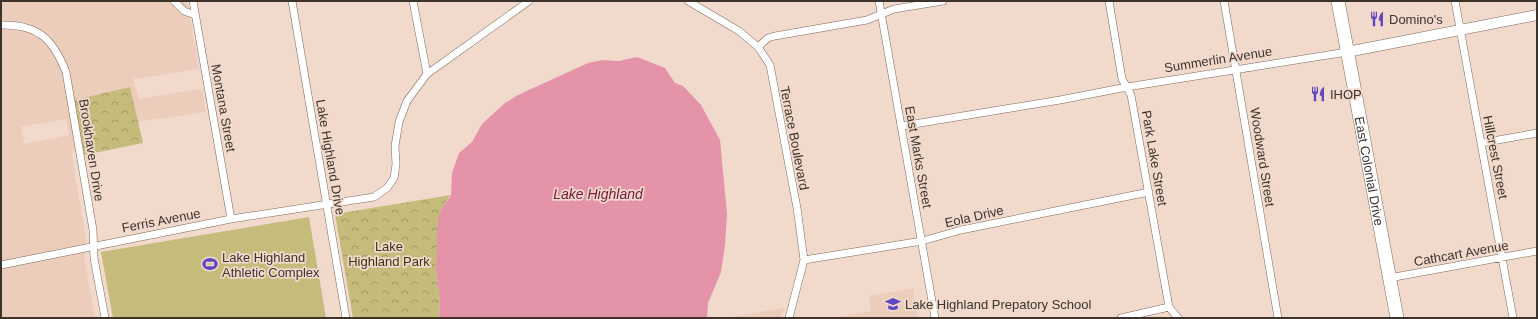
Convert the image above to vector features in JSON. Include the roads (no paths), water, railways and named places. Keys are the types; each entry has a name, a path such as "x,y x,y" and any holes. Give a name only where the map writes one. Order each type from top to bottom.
{"highway":[{"name":"East Colonial Drive","path":"1338,1 1397,318"}],"street":[{"path":"174,1 184,12 195,15"},
{"name":"Montana Street","path":"193,1 231,219"},
{"name":"Lake Highland Drive","path":"292,1 346,318"},
{"path":"413,1 427,74"},
{"path":"327,204 374,197 388,188 394,178 396,164 395,146 399,122 407,101 427,74 529,1"},
{"name":"Terrace Boulevard","path":"688,1 739,31 758,47 770,65 797,208 804,260 789,318"},
{"name":"East Marks Street","path":"879,1 935,318"},
{"path":"758,47 768,38 775,36 867,20 894,9 943,1"},
{"name":"Park Lake Street","path":"1109,1 1122,79 1131,96 1169,307 1178,318"},
{"name":"Woodward Street","path":"1224,1 1278,318"},
{"name":"Hillcrest Street","path":"1455,1 1513,318"},
{"name":"Summerlin Avenue","path":"902,126 1060,100 1126,87 1347,52 1537,15"},
{"name":"Brookhaven Drive","path":"1,25 23,27 36,32 51,42 61,57 70,90 92,223 94,258 105,318"},
{"path":"1481,143 1537,133"},
{"name":"Eola Drive","path":"804,260 922,241 961,230 1149,192"},
{"name":"Ferris Avenue","path":"1,265 231,219 327,204"},
{"name":"Cathcart Avenue","path":"1389,278 1537,251"},
{"path":"1121,318 1169,307"}],"water":[{"name":"Lake Highland","path":"637,57 665,68 675,83 683,86 701,105 720,140 727,214 725,245 721,272 708,303 707,318 439,318 440,300 436,270 438,220 441,209 451,196 452,173 459,153 472,142 482,124 505,103 518,95 588,63 602,60 619,61"}],"place":[{"name":"Domino's","path":"1377,19"},
{"name":"IHOP","path":"1318,94"},
{"name":"Lake Highland Athletic Complex","path":"210,264"},
{"name":"Lake Highland Prepatory School","path":"893,304"}],"park label":[{"name":"Lake Highland Park","path":"389,254"}]}
